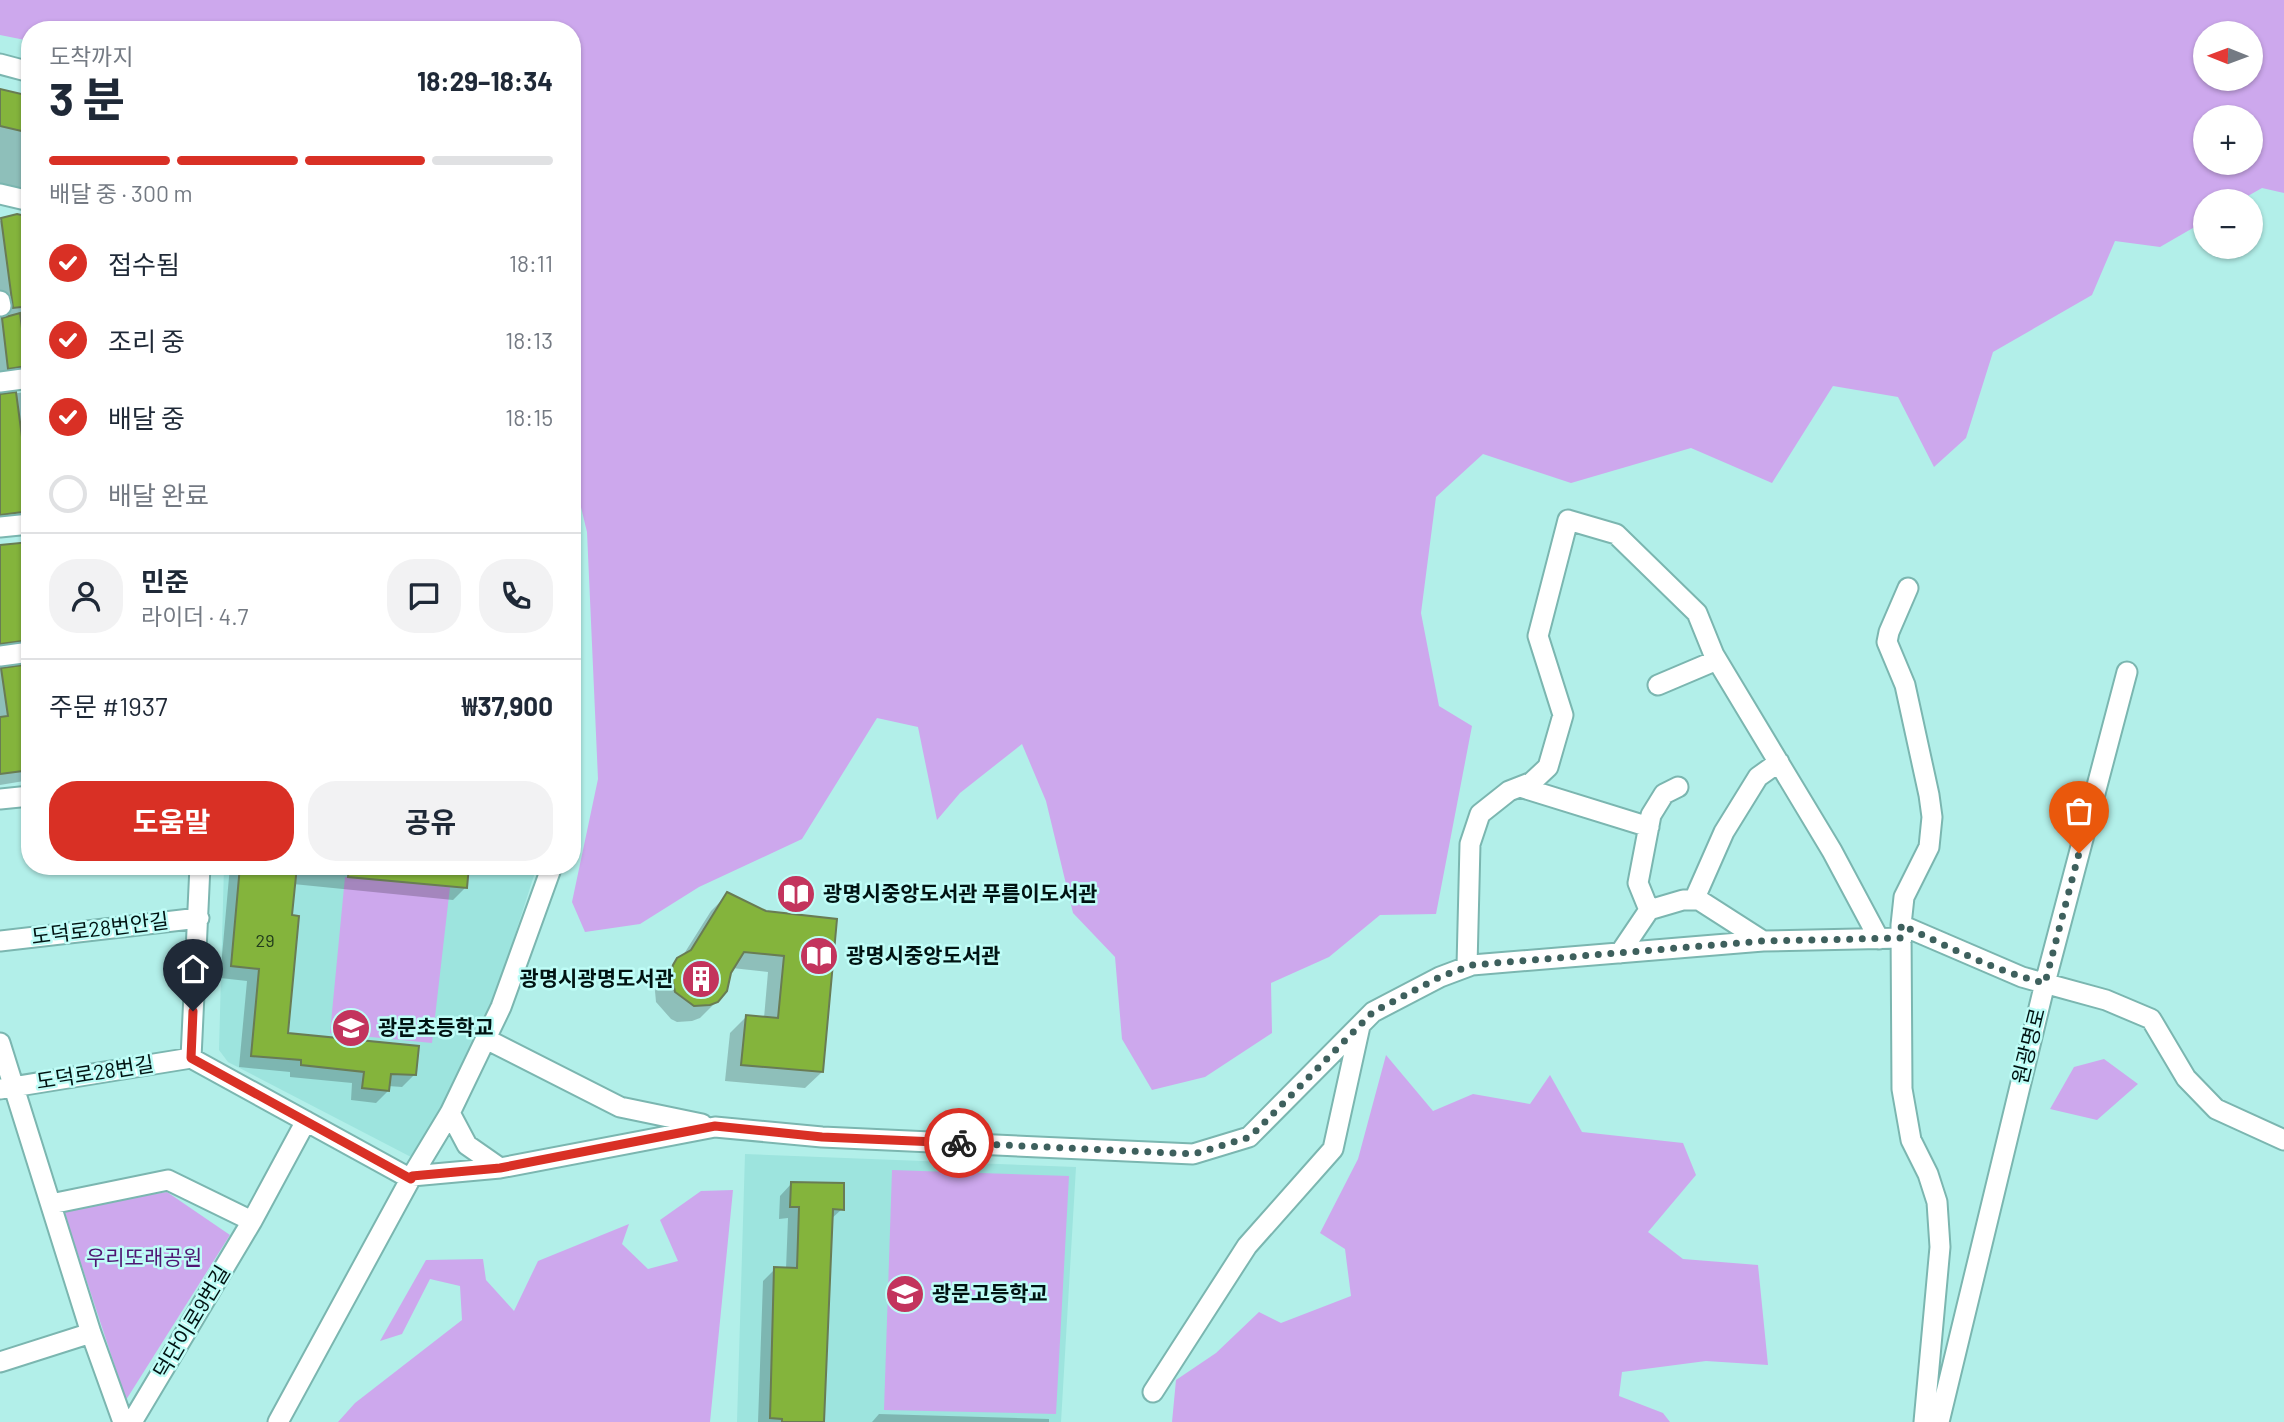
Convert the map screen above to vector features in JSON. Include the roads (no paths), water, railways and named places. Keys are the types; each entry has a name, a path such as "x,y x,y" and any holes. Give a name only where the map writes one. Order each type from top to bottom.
{"street":[{"path":"0,64 21,70"},
{"path":"0,194 21,199"},
{"path":"0,301 1,306"},
{"path":"0,382 21,378"},
{"path":"1467,967 1470,844 1480,814 1509,791 1531,782 1548,767 1563,715 1538,636 1568,520 1616,534 1697,613 1717,660 1832,851 1879,939"},
{"path":"0,527 21,525"},
{"path":"1908,588 1887,642 1905,685 1932,817 1929,847 1904,897 1901,931 1902,1089 1911,1140 1928,1174 1937,1202 1940,1247 1924,1422"},
{"path":"0,656 21,653"},
{"path":"1658,685 1717,660"},
{"name":"원광명로","path":"1940,1422 2045,983 2127,672"},
{"path":"1695,900 1724,832 1758,777 1779,762"},
{"path":"1520,787 1649,827"},
{"path":"1649,910 1638,883 1651,815 1664,794 1678,787"},
{"path":"0,799 21,797"},
{"name":"도덕로28번안길","path":"191,1058 200,875"},
{"path":"278,1422 450,1113 501,1007 549,875"},
{"path":"1620,953 1649,910 1683,900 1699,900 1763,941"},
{"name":"도덕로28번안길","path":"0,941 199,918"},
{"path":"486,1040 620,1107 715,1126 822,1137 1194,1154 1250,1137 1373,1012 1440,977 1467,967 1763,941 1879,939 1901,931 2022,977 2106,1000 2151,1019 2186,1078 2216,1109 2284,1140"},
{"path":"1153,1392 1247,1245 1333,1149 1360,1025"},
{"path":"0,1043 8,1088 51,1203 91,1333 123,1422"},
{"path":"191,1058 412,1178 500,1168 715,1126"},
{"name":"도덕로28번길","path":"8,1088 191,1058"},
{"path":"450,1113 467,1144 500,1168"},
{"name":"덕단이로9번길","path":"132,1422 252,1221 306,1121"},
{"path":"51,1203 168,1180 252,1221"},
{"path":"0,1362 91,1333"}],"place":[{"name":"광명시중앙도서관 푸름이도서관","path":"796,894"},
{"name":"광명시중앙도서관","path":"819,956"},
{"name":"광명시광명도서관","path":"701,979"},
{"name":"광문초등학교","path":"351,1028"},
{"name":"광문고등학교","path":"905,1294"}],"park label":[{"name":"우리또래공원","path":"144,1258"}]}
